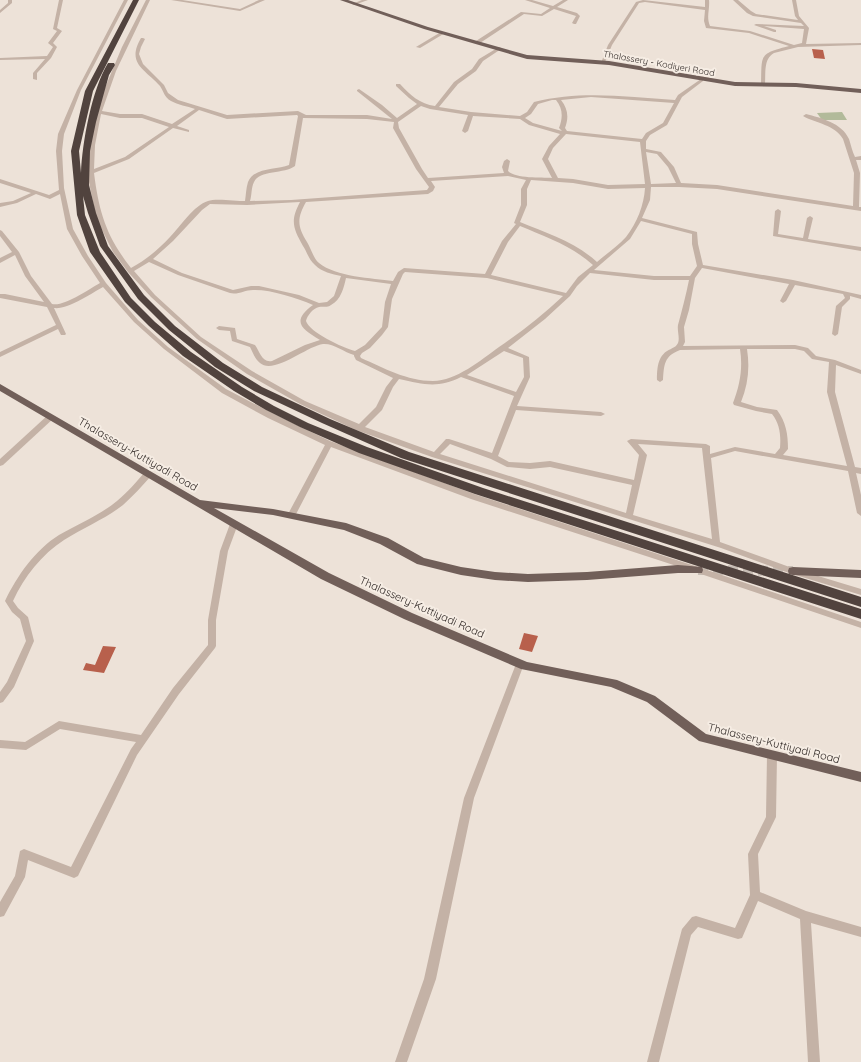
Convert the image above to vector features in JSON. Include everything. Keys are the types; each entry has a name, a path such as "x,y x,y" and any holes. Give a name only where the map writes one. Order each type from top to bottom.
{"highway":[{"path":"136,0 89,91 75,151 81,215 96,252 128,300 152,324 187,354 244,393 304,425 363,450 479,491 861,614"},
{"path":"144,0 106,76 92,122 88,144 85,185 92,212 104,246 141,296 172,328 219,365 258,389 326,421 405,455 861,602"}],"main road":[{"name":"Thalassery - Kodiyeri Road","path":"343,0 443,33 527,57 603,62 670,72 701,80 735,84 804,85 861,91"},
{"name":"Thalassery-Kuttiyadi Road","path":"0,387 234,524 332,579 408,616 526,666 613,683 651,699 703,738 861,777"},
{"path":"196,502 291,516 346,527 367,534 421,561 461,571 495,576 528,578 587,576 678,569 698,570"},
{"path":"793,571 861,574"}],"street":[{"path":"0,12 10,3 10,0"},
{"path":"35,79 35,73 55,47 50,43 60,31 56,30 61,0"},
{"path":"126,0 79,90 61,134 59,158 61,191 70,229 104,284 136,322 166,348 224,391 329,444 474,497 861,625"},
{"path":"148,0 115,66 98,112 90,172 94,200 112,246 130,271 172,316 205,343 242,370 304,404 359,428 435,455 716,544 793,571 861,592"},
{"path":"172,0 240,10 263,0"},
{"path":"354,4 366,0"},
{"path":"527,0 578,16 574,23"},
{"path":"478,42 523,14 542,15 566,0"},
{"path":"706,0 708,8 706,23 708,27 746,31"},
{"path":"735,0 755,15 802,22"},
{"path":"794,0 797,16 807,28"},
{"path":"603,62 610,45 638,2 645,1 708,8"},
{"path":"774,31 756,25 807,28"},
{"path":"732,27 798,46"},
{"path":"798,46 804,41 807,28"},
{"path":"418,47 443,33"},
{"path":"143,39 139,45 137,57 144,71 161,84 165,92 172,99 227,117 298,113 301,116 367,117 396,121 414,107 421,104"},
{"path":"763,85 765,61 767,55 772,52 798,46 861,44"},
{"path":"436,108 456,83 474,70 485,57 499,48"},
{"path":"0,59 49,56"},
{"path":"568,295 487,276 404,270 400,273 395,283 386,310 386,326 381,333 359,352 357,356 358,359 397,377 440,384 461,375 524,332 568,295 575,283 588,271 628,238 639,219 647,200 648,186 643,141 648,134 665,124 676,102 687,90 701,80"},
{"path":"398,85 412,100 436,108 471,114 521,118 531,124 564,132 643,141"},
{"path":"130,271 160,250 176,235 200,206 209,202 247,203 304,201 428,192 431,190 432,187 419,170 396,128 396,121 392,114 375,104 359,90"},
{"path":"521,118 528,113 536,103 558,99 591,96 676,102"},
{"path":"558,99 565,108 565,118 562,128 564,132"},
{"path":"90,172 127,158 199,108"},
{"path":"98,112 120,116 142,116 187,131"},
{"path":"465,131 471,114"},
{"path":"247,203 252,180 255,177 262,174 287,169 292,166 301,116"},
{"path":"427,180 508,174 529,179 586,182 608,188 679,185 717,187 859,209 858,173 849,153 845,138 837,129 823,121 806,116"},
{"path":"556,180 545,159 551,147 564,132"},
{"path":"643,150 659,153 672,167 679,185"},
{"path":"853,160 861,158"},
{"path":"507,161 505,172 508,174"},
{"path":"487,276 505,241 519,224 517,222 524,205 524,189 529,179"},
{"path":"0,182 50,197 61,191"},
{"path":"0,205 15,202 35,193"},
{"path":"304,201 295,218 298,232 316,263 326,270 344,275 395,283"},
{"path":"778,211 775,235 861,249"},
{"path":"805,240 810,218"},
{"path":"639,219 695,233 695,244 700,266 692,278 681,327 682,342 679,348"},
{"path":"519,224 542,232 564,243 584,254 597,265"},
{"path":"0,232 16,252 28,276 50,306 63,334"},
{"path":"0,261 16,252"},
{"path":"149,259 180,274 226,291 237,293 247,288 258,288 302,298 317,305 323,306 329,304 336,298 344,275"},
{"path":"700,266 754,277 793,282 861,297"},
{"path":"588,271 654,278 692,278"},
{"path":"783,301 793,282"},
{"path":"0,296 57,307 66,304 104,284"},
{"path":"835,334 839,306 848,298 845,293"},
{"path":"317,305 307,312 302,319 302,323 306,328 326,341 335,343 354,352 359,352"},
{"path":"0,356 59,326"},
{"path":"219,328 233,329 234,340 253,346 263,363 268,364 297,351 326,341"},
{"path":"660,380 660,363 668,351 679,348 795,347 806,349 814,358 833,362 861,372"},
{"path":"494,457 518,395 527,377 526,356 502,348"},
{"path":"743,348 745,360 745,382 737,403 756,409 774,412 781,419 784,435 784,449 778,455"},
{"path":"833,362 831,392 848,451 861,513"},
{"path":"461,375 518,395"},
{"path":"359,428 372,418 381,405 388,388 397,377"},
{"path":"513,408 601,414"},
{"path":"0,463 51,417"},
{"path":"630,517 643,454 631,440 706,446 716,544"},
{"path":"435,455 450,441 494,457 507,464 530,466 550,464 636,483"},
{"path":"291,516 329,444"},
{"path":"707,457 735,448 861,471"},
{"path":"0,698 11,684 30,641 24,617 9,602 14,588 38,558 60,538 101,516 120,502 148,474"},
{"path":"0,912 20,877 24,854 74,873 134,752 176,692 212,646 212,620 224,551 234,524"},
{"path":"401,1062 430,980 469,798 520,664"},
{"path":"0,744 26,746 59,725 143,740"},
{"path":"653,1062 686,933 696,921 738,934 755,895 753,854 771,817 772,755"},
{"path":"755,895 805,916 861,932"},
{"path":"805,916 814,1062"}],"green space":[{"path":"842,112 847,120 822,120 817,113"}],"building":[{"path":"812,49 823,50 825,59 814,58"},
{"path":"524,633 538,636 532,652 519,649"},
{"path":"103,646 116,647 104,673 83,670 86,663 95,665"}],"tunnel":[{"path":"698,570 793,571"}]}
